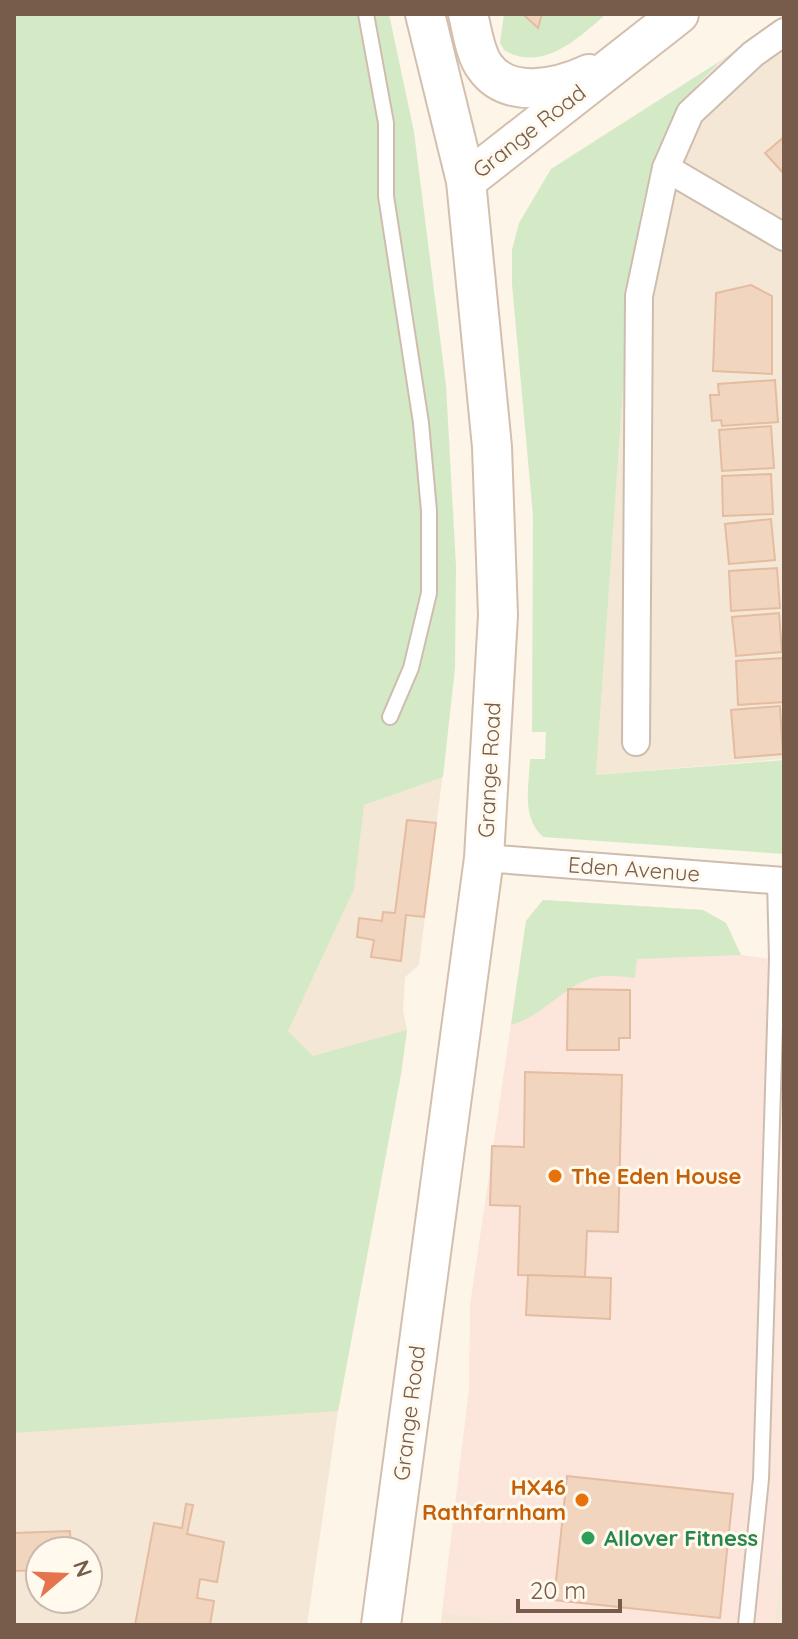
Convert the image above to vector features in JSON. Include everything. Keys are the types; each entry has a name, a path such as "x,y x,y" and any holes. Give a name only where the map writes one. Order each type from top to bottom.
{"main road":[{"path":"425,14 466,181"},
{"path":"468,14 483,65 502,81 529,88 574,81 637,45"},
{"name":"Grange Road","path":"381,1625 484,858 498,615 492,447 466,181 679,14"}],"street":[{"path":"636,742 639,296 666,168 690,113 753,54 784,32"},
{"path":"666,168 784,237"},
{"name":"Eden Avenue","path":"484,858 780,881"}],"lane":[{"path":"366,14 386,123 386,196 421,423 429,511 429,593 411,668 390,717"},
{"path":"746,1625 761,1479 780,881"}],"shaded area":[{"path":"784,14 784,759 596,775 631,276 639,222 653,164 679,108 720,61"},
{"path":"445,755 419,965 405,977 403,1010 407,1030 401,1074 338,1411 307,1625 14,1625 14,920"},
{"path":"543,900 703,910 726,923 741,955 784,960 784,1537 774,1625 546,1625 442,1612 469,1389 470,1305 526,921"},
{"path":"784,1537 784,1625 774,1625"},
{"path":"442,1612 546,1625 441,1625"}],"green space":[{"path":"14,14 389,14 414,132 446,385 456,566 455,668 443,777 364,805 354,889 288,1031 313,1056 407,1030 338,1411 14,1433"},
{"path":"504,14 606,14 559,50 532,57 518,56 504,50 500,43"},
{"path":"720,61 688,96 668,128 646,190 638,233 631,276 596,775 784,760 784,854 543,837 532,820 528,801 530,759 545,759 546,732 532,732 533,516 512,284 512,250 519,223 551,169"},
{"path":"543,900 703,910 726,923 741,955 637,959 635,978 606,976 590,979 568,990 535,1014 511,1025 526,921"}],"building":[{"path":"512,14 542,14 538,28 524,15"},
{"path":"784,137 784,174 765,153"},
{"path":"751,285 772,296 772,374 713,371 716,293"},
{"path":"775,380 778,422 722,426 721,420 712,421 710,395 719,395 718,384"},
{"path":"771,426 774,468 722,471 719,430"},
{"path":"771,474 773,514 723,516 722,476"},
{"path":"771,519 775,560 729,564 725,524"},
{"path":"777,568 780,608 731,611 729,571"},
{"path":"779,613 782,652 736,656 732,617"},
{"path":"784,658 784,702 738,705 736,661"},
{"path":"780,706 783,754 735,758 731,710"},
{"path":"407,820 436,823 424,917 406,915 401,961 371,957 374,940 357,937 359,918 382,921 383,912 395,913"},
{"path":"568,989 630,990 630,1038 619,1038 619,1050 567,1050"},
{"name":"The Eden House","path":"525,1072 622,1075 618,1232 587,1231 585,1277 518,1275 520,1206 490,1205 492,1146 524,1147"},
{"path":"528,1275 611,1278 610,1319 526,1315"},
{"path":"567,1476 733,1494 720,1618 554,1600"},
{"path":"186,1504 193,1505 187,1534 224,1542 217,1582 200,1579 197,1598 214,1601 210,1625 135,1625 154,1523 182,1528"},
{"path":"70,1531 70,1535 24,1535 24,1571 14,1571 14,1533"}],"place":[{"name":"The Eden House","path":"555,1176"},
{"name":"HX46 Rathfarnham","path":"582,1500"},
{"name":"Allover Fitness","path":"588,1538"}]}
